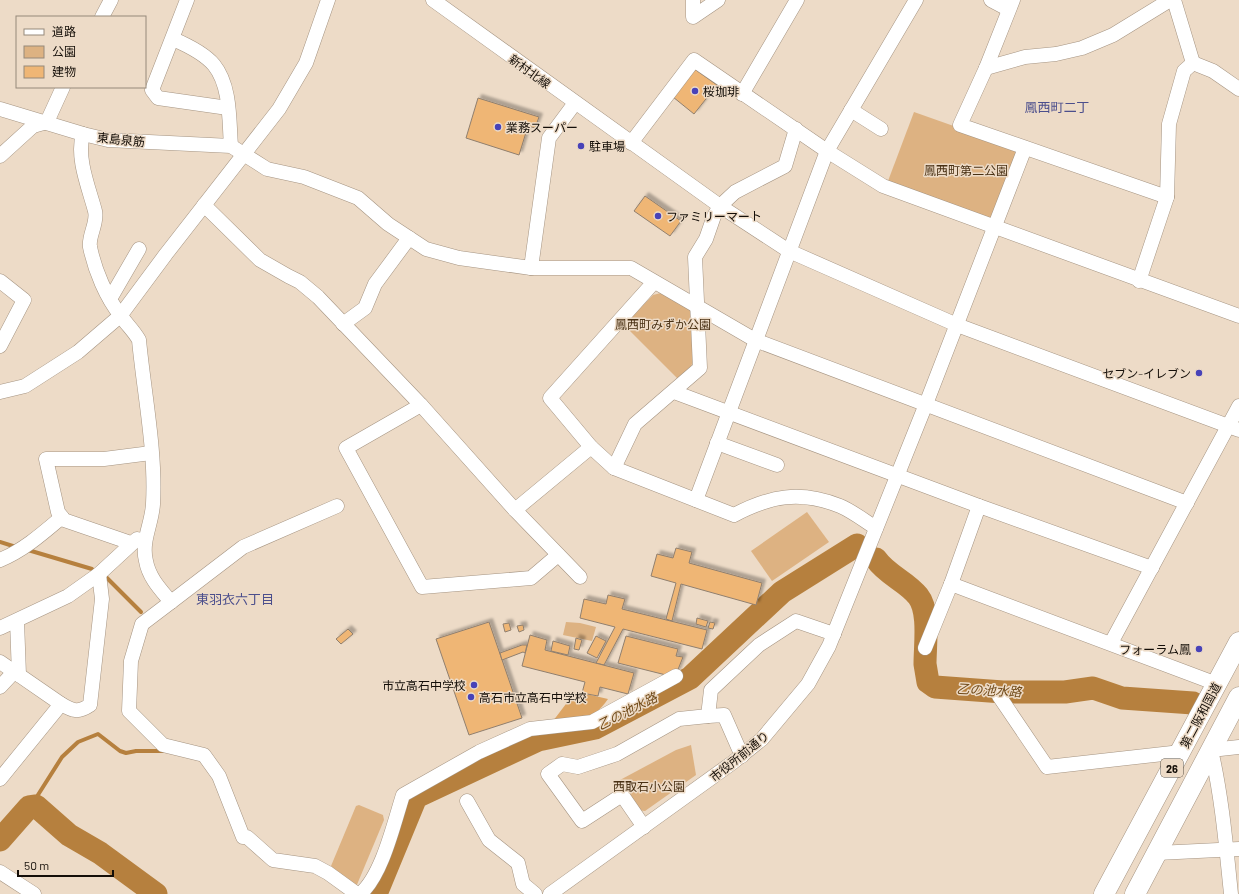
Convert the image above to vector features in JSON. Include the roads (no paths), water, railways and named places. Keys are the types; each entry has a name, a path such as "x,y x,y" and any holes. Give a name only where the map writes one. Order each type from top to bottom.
{"highway":[{"name":"第二阪和国道","path":"1104,894 1239,642"},
{"name":"26","path":"1135,894 1239,697"}],"street":[{"path":"103,16 111,0"},
{"path":"187,0 152,90 158,98 228,108"},
{"path":"0,392 25,386 78,352 120,316 279,109 306,63 328,0"},
{"name":"新村北線","path":"433,0 720,206 789,251 957,325 1233,428"},
{"path":"693,0 693,18 718,0"},
{"path":"742,94 797,0"},
{"path":"696,500 827,151 916,0"},
{"path":"991,0 1010,4 986,68 960,125 1167,197"},
{"path":"986,68 1025,57 1056,54 1082,48 1113,35 1170,0"},
{"path":"1174,0 1193,63"},
{"path":"173,39 192,48 214,66 223,84 228,108 231,146"},
{"path":"630,142 694,60 827,151 883,186 1138,281 1239,316"},
{"path":"1193,63 1213,71 1239,89"},
{"path":"1138,281 1167,197 1169,124 1184,71 1193,63"},
{"path":"0,156 33,126 47,122 63,88"},
{"path":"531,268 549,138 575,103"},
{"name":"東島泉筋","path":"0,109 108,140 231,146 267,169 304,177 358,198 388,224 426,249 459,258 531,268 631,268 755,340 1187,503"},
{"path":"851,110 881,129"},
{"path":"614,468 635,424 674,392 700,368 695,257 706,239 714,216 720,206 735,192 786,166 796,129"},
{"path":"83,134 81,141 84,165 96,215 90,244 97,274 120,316 133,329 139,340 151,453 153,506 146,533 145,560 149,574 171,602"},
{"name":"市役所前通り","path":"550,894 742,756 762,739 808,684 834,634 996,227 1025,148"},
{"path":"204,205 260,260 300,282 318,296 420,405 515,510 580,577"},
{"path":"343,324 365,308 375,284 409,238"},
{"path":"110,299 139,248"},
{"path":"0,281 24,300 0,346"},
{"path":"654,282 550,398 591,447 614,468 734,515 754,504 778,497 805,497 840,506 876,528"},
{"path":"674,392 897,474 979,506 1152,568"},
{"path":"420,405 346,448 422,587 531,578 558,555"},
{"path":"1110,643 1187,503 1233,428 1239,406"},
{"path":"717,443 777,465"},
{"path":"515,510 591,447"},
{"path":"131,543 64,520 58,512 46,459 104,459 151,453"},
{"path":"337,506 243,547 142,624 131,661 129,711 163,745 204,755 219,776 243,837 247,837 273,860 315,866 328,873 358,894 368,887 376,872 403,795 479,752 530,729 592,722 676,676"},
{"path":"925,648 951,584 979,506"},
{"path":"0,560 20,549 62,517"},
{"path":"0,628 68,596 100,572 131,543 146,533"},
{"path":"0,662 72,711 82,711 90,705 102,599 100,572"},
{"path":"951,584 1217,684"},
{"path":"0,687 16,673 17,621"},
{"path":"708,716 711,690 759,645 796,621 834,634"},
{"path":"999,696 1047,767 1180,752"},
{"path":"0,779 62,704"},
{"path":"644,827 622,795 582,821 548,774 562,764 578,767 617,754 679,719 708,716 724,715 742,756"},
{"path":"1231,894 1233,850 1212,750 1239,747"},
{"path":"467,801 489,840 518,863 523,884 535,894"},
{"path":"1157,853 1233,850"},
{"path":"0,872 34,894"}],"waterway":[{"path":"0,542 16,547"},
{"name":"乙の池水路","path":"376,894 416,797 538,740 595,728 690,678 782,592 857,545"},
{"path":"28,550 92,569"},
{"name":"乙の池水路","path":"876,559 880,565 908,586 922,602 926,628 925,664 928,682 935,687 1003,692 1065,692 1093,688 1122,698 1193,703"},
{"path":"104,575 141,612"},
{"path":"36,806 36,798 62,757 78,742 98,734 120,751 126,753 136,751 164,751"},
{"name":"乙の池水路","path":"0,840 29,807 36,806 69,835 100,853 156,894"}],"place":[{"name":"桜珈琲","path":"695,91"},
{"name":"業務スーパー","path":"498,127"},
{"name":"駐車場","path":"581,146"},
{"name":"ファミリーマート","path":"658,216"},
{"name":"セブン-イレブン","path":"1199,373"},
{"name":"フォーラム鳳","path":"1199,649"},
{"name":"市立高石中学校","path":"474,685"},
{"name":"高石市立高石中学校","path":"471,697"}],"district":[{"name":"鳳西町二丁","path":"1057,107"},
{"name":"東羽衣六丁目","path":"235,599"}],"park label":[{"name":"鳳西町第二公園","path":"966,170"},
{"name":"鳳西町みずか公園","path":"663,324"},
{"name":"西取石小公園","path":"649,786"}]}
